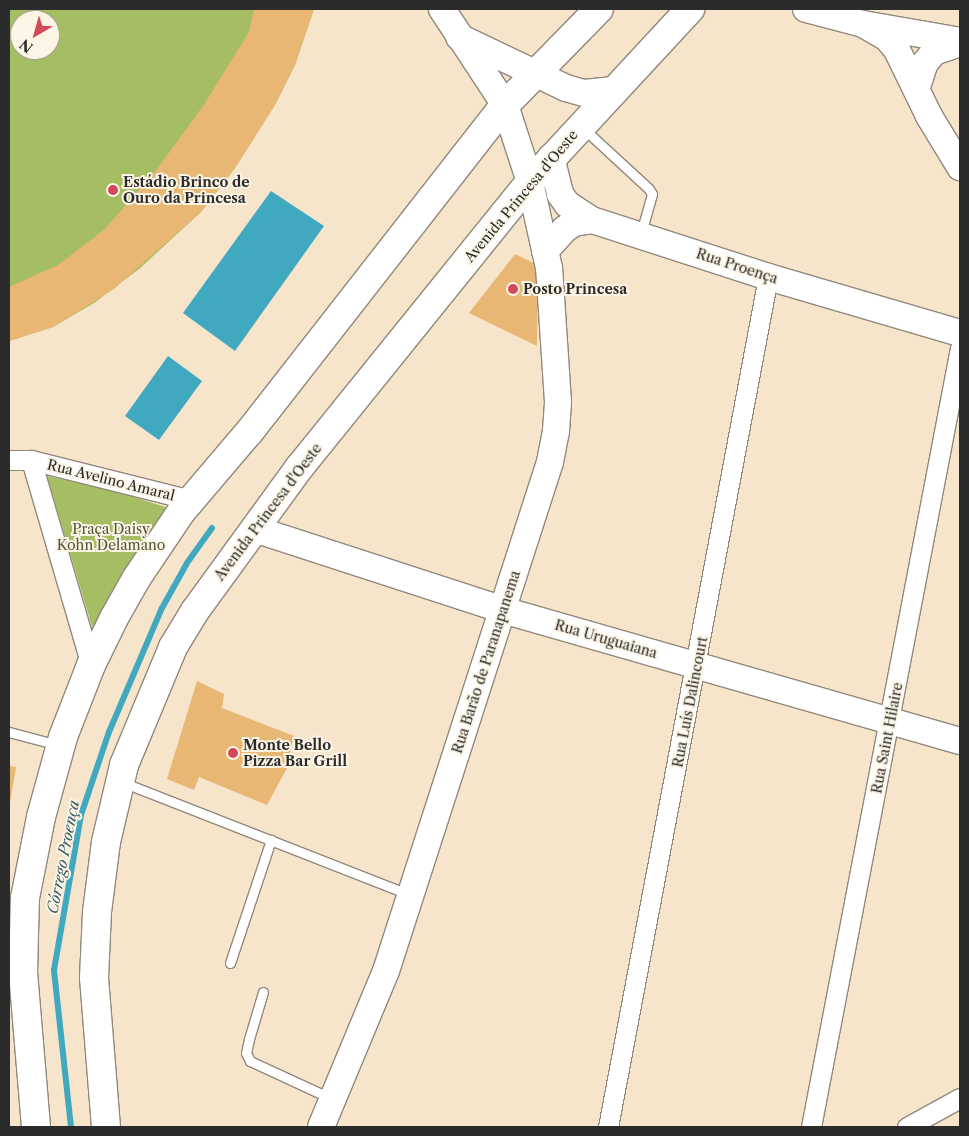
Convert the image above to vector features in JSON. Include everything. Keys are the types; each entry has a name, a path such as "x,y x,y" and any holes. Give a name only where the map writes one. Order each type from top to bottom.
{"main road":[{"name":"Rua Barão de Paranapanema","path":"321,1127 335,1100 386,971 550,462 556,431 558,402 545,251 530,182 505,105 456,35 442,9"},
{"path":"36,1127 16,967 25,898 40,817 61,746 91,665 136,579 191,500 250,431 505,105 600,9"},
{"name":"Avenida Princesa d'Oeste","path":"106,1127 94,978 106,842 120,781 173,648 254,529 299,468 530,182 551,157 690,9"},
{"path":"806,9 863,24 960,42"},
{"path":"863,24 886,38 897,50 930,116 960,167"},
{"path":"456,35 566,88 584,93 614,90"},
{"path":"917,87 925,63 934,52 960,42"},
{"name":"Rua Proença","path":"551,157 560,194 567,204 592,220 768,277 960,333"},
{"path":"545,251 565,229 592,220"},
{"name":"Rua Uruguaiana","path":"254,529 503,610 960,741"}],"street":[{"name":"Rua Luís Dalincourt","path":"608,1127 697,665 768,277"},
{"name":"Rua Saint Hilaire","path":"811,1127 891,721 960,348"},
{"name":"Rua Avelino Amaral","path":"9,460 31,460 191,500"},
{"name":"Rua Avelino Amaral","path":"31,460 91,665"},
{"path":"907,1127 960,1098"}],"lane":[{"path":"580,126 649,189 652,194 640,236"},
{"path":"9,732 61,746"},
{"path":"120,781 410,895"},
{"path":"230,963 271,840"},
{"path":"263,992 246,1053 250,1061 335,1100"}],"green space":[{"name":"Estádio Brinco de Ouro da Princesa","path":"9,9 314,9 295,65 275,105 235,168 201,212 139,269 94,303 53,327 9,341"},
{"name":"Praça Daisy Kohn Delamano","path":"47,476 115,491 181,512 99,650"}],"water":[{"path":"271,191 324,226 235,351 183,313"},
{"path":"168,356 202,381 159,440 125,416"}],"building":[{"path":"254,9 314,9 295,65 275,105 235,168 201,212 114,289 53,327 9,341 9,287 58,265 105,229 158,168 205,103 249,32"},
{"name":"Posto Princesa","path":"515,254 538,265 537,346 469,313"},
{"name":"Monte Bello Pizza Bar Grill","path":"197,681 224,694 222,708 294,736 286,770 267,805 199,777 194,790 167,779"},
{"path":"9,766 16,767 10,803 9,803"}],"waterway":[{"name":"Córrego Proença","path":"71,1127 54,970 81,815 109,732 162,608 187,563 212,528"}],"place":[{"name":"Estádio Brinco de Ouro da Princesa","path":"113,190"},
{"name":"Posto Princesa","path":"513,289"},
{"name":"Monte Bello Pizza Bar Grill","path":"233,753"}]}
